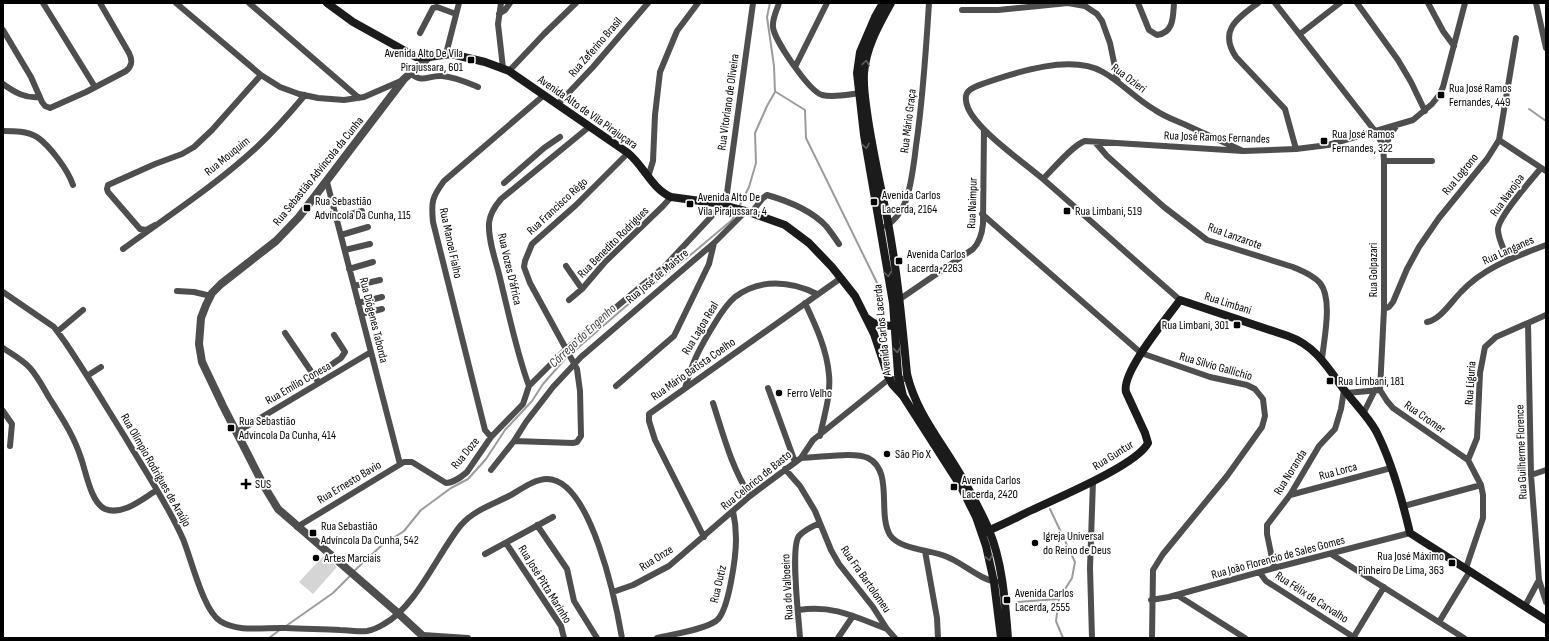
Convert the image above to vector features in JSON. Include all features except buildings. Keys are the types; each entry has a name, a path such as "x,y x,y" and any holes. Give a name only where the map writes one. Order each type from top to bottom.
{"main road":[{"name":"Avenida Alto de Vila Pirajuçara","path":"328,3 353,22 416,57 456,54 506,70 628,153 639,164 659,190 671,197 725,205 776,221 793,230 813,246 855,296 875,336 889,379 903,396"},
{"name":"Avenida Carlos Lacerda","path":"883,3 875,17 860,52 857,73 871,134 888,225 896,299 891,326 899,376 903,396 960,485 985,532"},
{"name":"Avenida Carlos Lacerda","path":"891,3 868,50 861,93 864,135 880,229 903,332 907,376 914,398 964,479 985,532 998,582 1008,638"},
{"name":"Rua Limbani","path":"1180,300 1298,339 1310,347 1322,359 1345,392 1375,430 1391,468 1404,506 1410,533"},
{"name":"Rua Guntur","path":"985,532 1093,481 1138,455 1146,448 1148,443 1145,433 1125,389 1127,380 1141,353 1180,300"},
{"path":"867,318 874,324 880,326 891,326 903,332"},
{"path":"875,336 891,326"},
{"path":"885,364 889,371 899,376 907,376"},
{"path":"1410,533 1546,620"},
{"name":"Avenida Carlos Lacerda","path":"998,582 1001,638"}],"street":[{"path":"43,3 96,87"},
{"path":"3,30 31,76 45,106 50,108 77,97 126,72 132,64 131,58 100,3"},
{"path":"176,3 261,75 285,90 305,95 344,100 364,97 407,76 424,79 433,76 454,78 478,87"},
{"path":"248,3 359,98"},
{"path":"446,54 460,3"},
{"path":"501,3 499,14 499,36 506,70"},
{"path":"499,14 505,10 510,3"},
{"path":"506,70 576,3"},
{"name":"Rua Zeferino Brasil","path":"557,104 593,67 648,3"},
{"path":"648,177 653,161 656,100 660,72 677,31 698,3"},
{"name":"Rua Vitoriano de Oliveira","path":"725,205 753,3"},
{"path":"779,3 773,22 774,33 795,67 812,88 820,94 830,96 861,93"},
{"path":"795,67 827,3"},
{"name":"Rua Mário Graça","path":"880,229 888,225 896,218 907,198 921,116 929,3"},
{"path":"962,10 998,10 1030,5 1068,3 1085,6 1097,14 1102,21 1110,43 1118,82"},
{"path":"1138,3 1149,30 1157,35 1166,32 1169,29 1172,21 1174,3"},
{"path":"1258,3 1240,17 1230,29 1229,35 1231,49 1236,57 1286,111 1296,149"},
{"name":"Rua Golpazari","path":"1275,3 1375,131 1381,141 1384,151 1384,309 1378,390"},
{"path":"1300,34 1340,3"},
{"path":"1358,3 1398,60 1425,111"},
{"path":"1428,3 1443,32 1454,46"},
{"name":"Rua José Ramos Fernandes","path":"1043,179 1082,142 1087,141 1243,151 1296,149 1328,145 1413,120 1425,111 1440,94 1465,3"},
{"path":"1536,3 1546,48"},
{"path":"420,33 433,8 437,7 456,14"},
{"name":"Rua Logrono","path":"1384,309 1389,307 1393,302 1412,258 1429,232 1487,159 1499,140 1516,38"},
{"name":"Rua Sebastião Advíncola da Cunha","path":"429,57 407,76 299,217 276,241 221,284 211,296 201,318 199,331 200,354 204,366 271,500 278,509 424,636 468,638"},
{"name":"Rua Ozieri","path":"984,130 969,110 966,97 968,90 1012,74 1066,64 1097,69 1118,82 1143,102 1160,113 1243,151"},
{"path":"155,225 146,230 140,228 108,192 107,187 111,182 182,154 194,147 212,130 261,75"},
{"path":"3,84 28,97 40,97"},
{"name":"Rua Mouquim","path":"123,249 212,183 257,147 305,95"},
{"name":"Rua Manoel Fialho","path":"491,437 485,430 433,222 432,200 435,192 444,181 543,96"},
{"name":"Rua Golpazari","path":"1384,151 1390,135 1397,125"},
{"name":"Rua Vozes D'áfrica","path":"530,386 508,309 490,235 490,220 492,211 501,199 588,127"},
{"name":"Rua Limbani","path":"984,130 1043,179 1180,300"},
{"name":"Rua Naimpur","path":"896,299 973,249 979,241 982,233 984,130"},
{"path":"3,131 23,133 37,137 45,144 63,166 74,184"},
{"path":"504,183 544,148 560,137"},
{"path":"1499,140 1543,169"},
{"name":"Rua Lanzarote","path":"1095,142 1108,156 1164,207 1207,240 1293,267 1319,281 1323,289 1326,307 1322,359"},
{"path":"544,148 554,155"},
{"name":"Rua Francisco Rêgo","path":"514,441 573,442 579,440 582,432 578,374 530,283 524,267 525,257 532,244 576,205 628,153"},
{"path":"1384,161 1432,161"},
{"name":"Rua Navojoa","path":"1508,260 1498,234 1498,225 1503,216 1543,169"},
{"name":"Rua Diógenes Taborda","path":"327,182 400,464"},
{"name":"Rua José de Maistre","path":"491,470 514,441 526,422 573,363 714,243 746,211 767,195 783,200 808,212 826,226 840,244"},
{"name":"Rua Benedito Rodrigues","path":"569,300 605,262 664,206 671,197"},
{"path":"491,437 523,404 530,386 566,351 664,267 725,205"},
{"path":"336,218 362,212"},
{"name":"Rua Silvio Gallichio","path":"982,214 1141,353 1210,377 1247,385 1255,389 1263,399 1265,416 1262,427 1256,437 1227,476 1158,560 1152,574 1152,638"},
{"path":"341,235 368,227"},
{"path":"616,386 674,336 709,264 714,243"},
{"path":"345,250 370,244"},
{"name":"Rua Langanes","path":"1427,322 1438,318 1461,291 1490,268 1546,245"},
{"path":"349,269 373,262"},
{"path":"566,266 582,288"},
{"name":"Rua Mário Batista Coelho","path":"705,536 655,440 649,421 650,414 841,278"},
{"path":"354,286 380,280"},
{"name":"Rua Lagoa Real","path":"685,388 695,356 726,306 734,297 750,289 777,283 799,286 817,294"},
{"path":"177,291 194,292 211,296"},
{"name":"Rua Olímpio Rodrigues de Araújo","path":"3,292 46,321 58,331 157,490 174,520 186,546 204,597 216,618 224,623 244,628 280,627 367,631 384,624 399,614 420,586 449,541 470,516 534,482 546,478 564,484 578,499 586,513 595,535 613,592 622,638"},
{"path":"358,303 382,297"},
{"path":"805,303 822,344 829,376 828,398 820,436"},
{"path":"361,314 382,309"},
{"path":"58,331 83,310"},
{"name":"Rua Liguria","path":"1468,460 1477,438 1480,373 1484,350 1496,337 1546,315"},
{"name":"Rua Guilherme Florence","path":"1528,323 1531,475 1539,580 1546,602"},
{"path":"285,333 319,383"},
{"path":"315,376 344,355 345,352 334,335"},
{"path":"3,348 29,367 68,426 81,456 97,503 102,507 114,511 120,511 157,490"},
{"name":"Rua Emílio Conesa","path":"237,432 371,352"},
{"path":"87,376 102,368"},
{"path":"889,379 899,376"},
{"name":"Rua Celorico de Basto","path":"705,536 750,496 801,458 814,440 889,379"},
{"path":"768,388 795,462"},
{"path":"1345,392 1378,390"},
{"path":"1363,414 1378,390"},
{"name":"Rua Cromer","path":"1378,390 1393,408 1468,460"},
{"name":"Rua Noranda","path":"1274,568 1266,529 1270,520 1290,495 1319,446 1335,429 1345,392"},
{"path":"713,403 733,466 750,496"},
{"path":"3,410 12,424 10,446"},
{"name":"Rua Doze","path":"412,462 441,481 451,483 467,472 491,437"},
{"path":"801,458 856,455 872,461 880,473 883,482 886,525 889,534 897,542 946,556 998,582"},
{"path":"1439,622 1468,570 1483,518 1483,494 1481,485 1468,460"},
{"name":"Rua Ernesto Bavio","path":"297,526 400,464 407,461 412,462"},
{"name":"Rua Lorca","path":"1290,495 1391,468"},
{"name":"Rua Fra Bartolomeu","path":"785,469 800,486 815,511 831,550 839,564 895,638"},
{"path":"1531,475 1546,470"},
{"path":"1092,638 1090,560 1093,481"},
{"path":"1404,506 1481,485"},
{"name":"Rua Outiz","path":"657,638 670,637 709,624 717,620 722,614 727,600 735,560 736,538 733,511"},
{"path":"485,554 553,517"},
{"name":"Rua do Valboeiro","path":"800,638 795,570 796,542 804,531 820,522"},
{"path":"537,525 568,570 574,601 597,638"},
{"name":"Rua João Florencio de Sales Gomes","path":"1151,600 1177,595 1410,533"},
{"name":"Rua Onze","path":"613,592 633,585 669,566 705,536"},
{"name":"Rua José Pitta Marinho","path":"506,543 561,626 564,638"},
{"path":"925,550 937,618 938,638"},
{"path":"1331,554 1464,638"},
{"name":"Rua Félix de Carvalho","path":"1260,573 1266,581 1353,638"},
{"path":"1525,606 1539,580"},
{"path":"1353,638 1384,587"},
{"path":"1177,595 1245,638"},
{"path":"799,610 826,608 842,611 887,629"},
{"path":"838,638 853,616"},
{"path":"366,638 367,631"}],"shaded area":[{"path":"324,555 337,567 313,594 299,582"}],"waterway":[{"name":"Córrego do Engenho","path":"739,207 749,187 756,163 755,133 775,92 774,66 767,17 770,3"},
{"path":"776,92 805,110 806,138 882,293"},
{"path":"1529,109 1546,121"},
{"name":"Córrego do Engenho","path":"353,572 381,546 404,531 421,510 451,488 468,479 486,459 505,430 532,401 543,384 565,359 625,307 732,220 737,211"},
{"path":"1017,602 1059,599 1072,578 1075,562 1050,509"},
{"name":"Córrego do Engenho","path":"286,626 333,593 350,576"},
{"path":"1059,599 1056,621 1063,638"},
{"name":"Córrego do Engenho","path":"269,638 281,629"}],"place":[{"name":"Avenida Alto De Vila Pirajussara, 601","path":"471,60"},
{"name":"Rua José Ramos Fernandes, 449","path":"1441,95"},
{"name":"Rua José Ramos Fernandes, 322","path":"1324,141"},
{"name":"Avenida Carlos Lacerda, 2164","path":"874,202"},
{"name":"Avenida Alto De Vila Pirajussara, 4","path":"690,204"},
{"name":"Rua Sebastião Advíncola Da Cunha, 115","path":"307,208"},
{"name":"Rua Limbani, 519","path":"1067,211"},
{"name":"Avenida Carlos Lacerda, 2263","path":"899,261"},
{"name":"Rua Limbani, 301","path":"1237,325"},
{"name":"Rua Limbani, 181","path":"1330,381"},
{"name":"Ferro Velho","path":"779,393"},
{"name":"Rua Sebastião Advíncola Da Cunha, 414","path":"231,428"},
{"name":"São Pio X","path":"887,454"},
{"name":"SUS","path":"246,484"},
{"name":"Avenida Carlos Lacerda, 2420","path":"954,487"},
{"name":"Rua Sebastião Advíncola Da Cunha, 542","path":"313,533"},
{"name":"Igreja Universal do Reino de Deus","path":"1035,543"},
{"name":"Artes Marciais","path":"316,558"},
{"name":"Rua José Máximo Pinheiro De Lima, 363","path":"1452,563"},
{"name":"Avenida Carlos Lacerda, 2555","path":"1007,600"}]}
